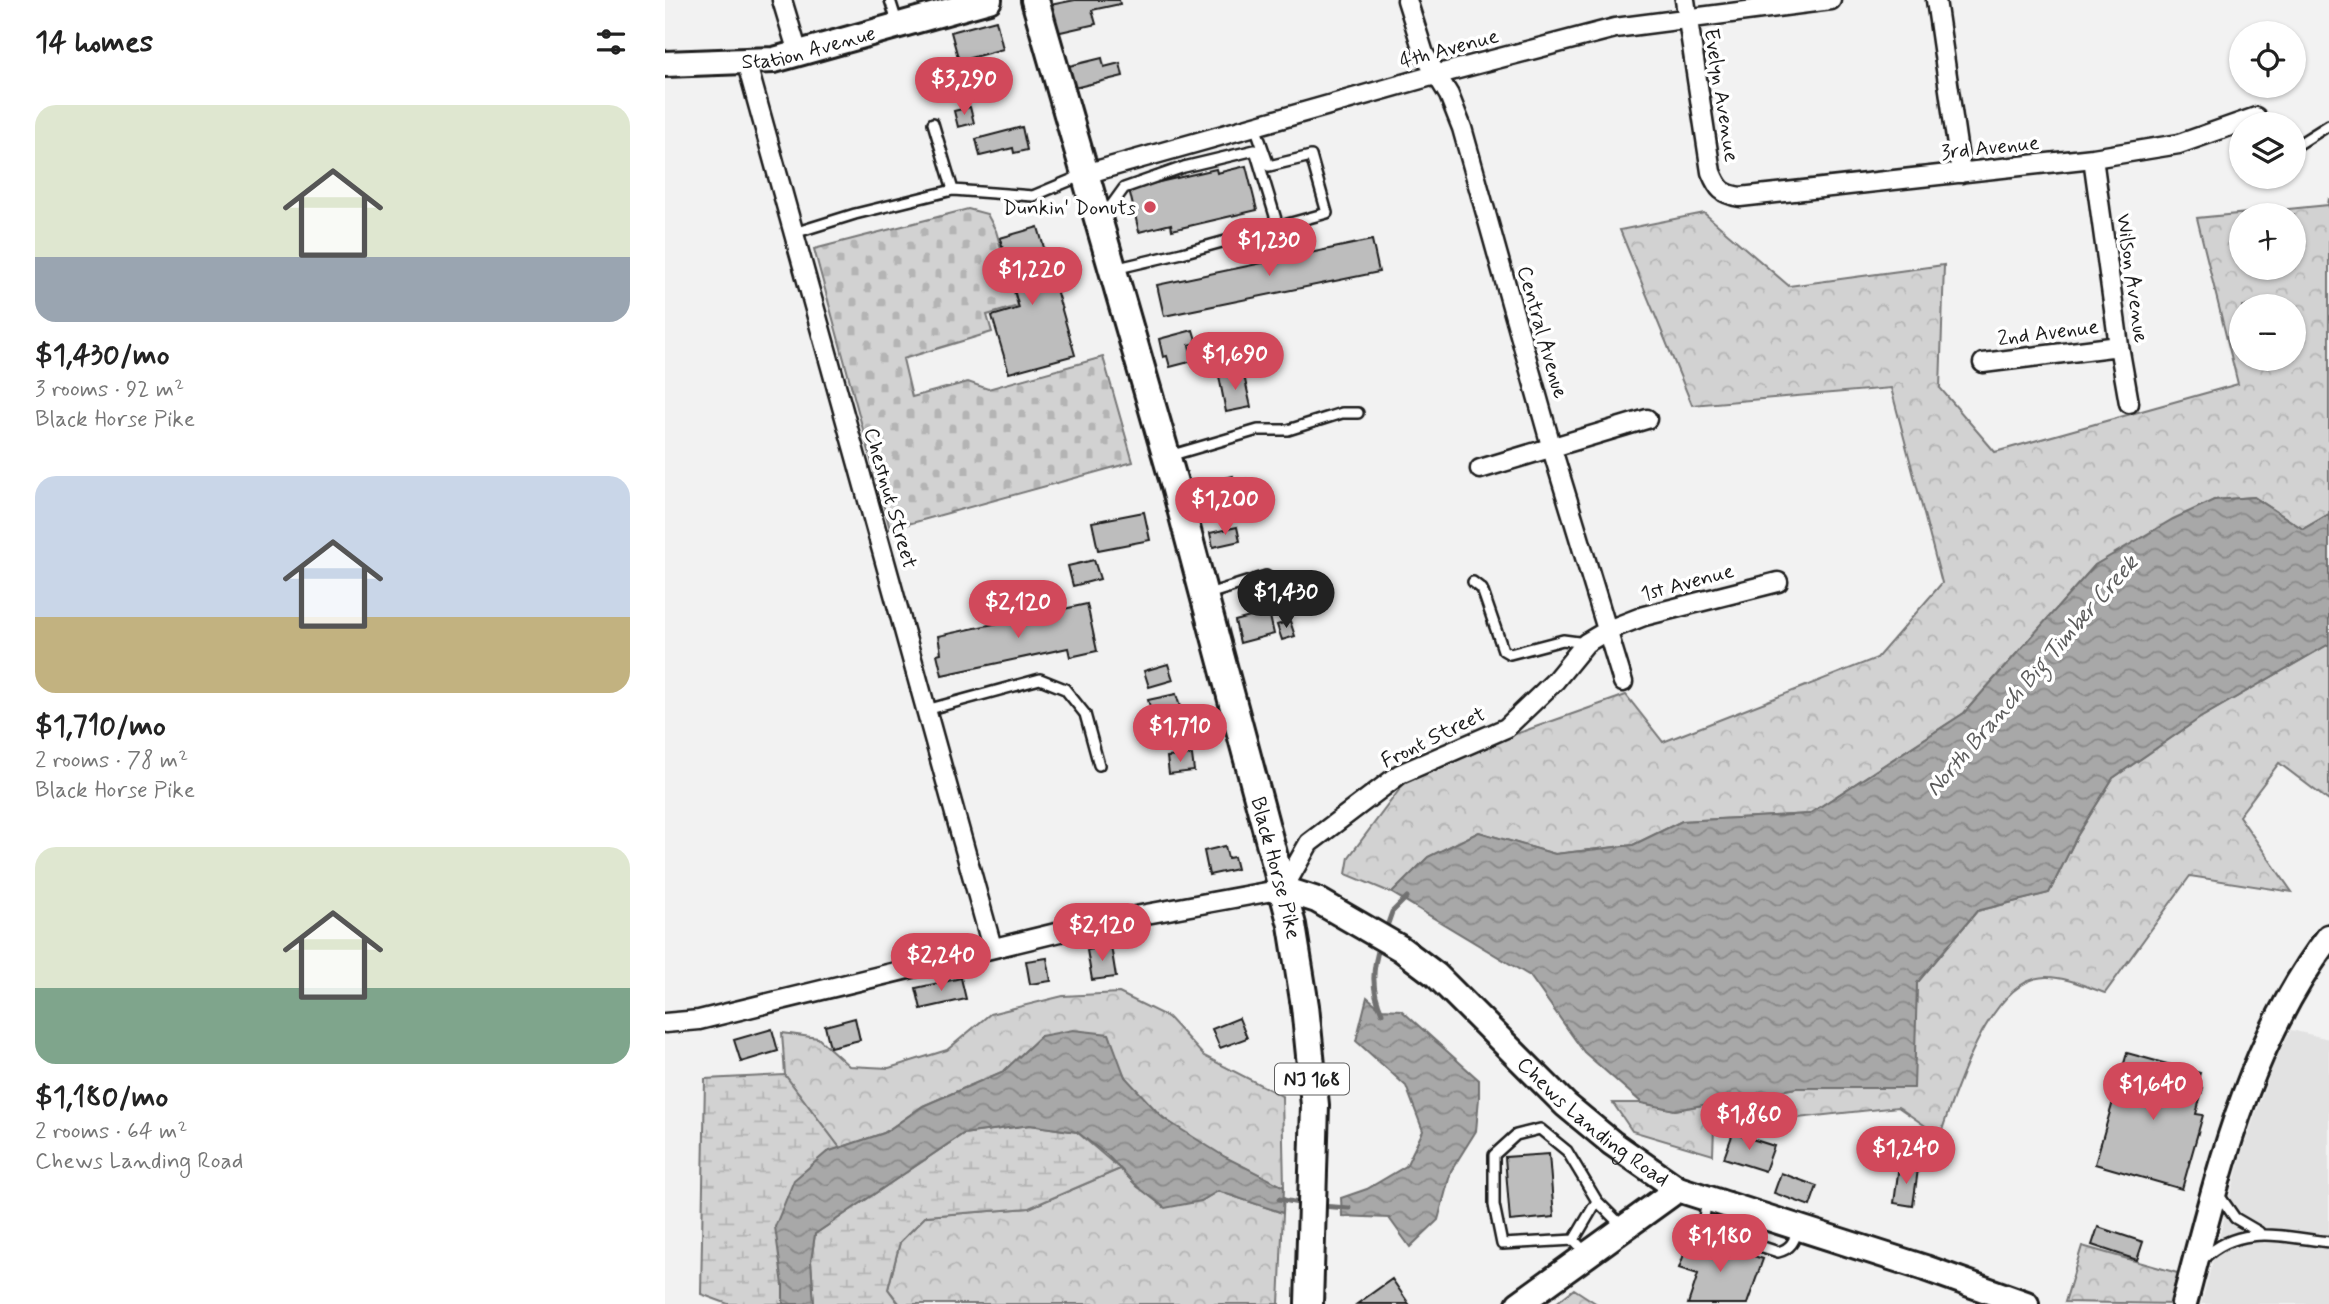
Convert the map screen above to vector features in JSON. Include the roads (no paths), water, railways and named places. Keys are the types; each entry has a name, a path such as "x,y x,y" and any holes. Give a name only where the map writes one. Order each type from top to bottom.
{"main road":[{"name":"Station Avenue","path":"665,64 774,60 989,0"},
{"name":"Black Horse Pike","path":"1035,0 1167,457 1291,925 1305,1006 1315,1105 1310,1304"},
{"name":"Chews Landing Road","path":"1283,890 1317,900 1400,948 1436,975 1566,1105 1612,1143 1678,1189 1800,1227 2026,1304"},
{"path":"2184,1304 2202,1232 2246,1087 2267,1038 2288,1000 2329,937"},
{"path":"1520,1304 1581,1247 1625,1228 1678,1189"}],"street":[{"path":"782,0 798,53"},
{"name":"Central Avenue","path":"1407,0 1424,54 1449,95 1462,128 1552,449 1623,682"},
{"name":"4th Avenue","path":"1085,174 1435,75 1686,9 1831,0"},
{"path":"1936,0 1961,173"},
{"name":"Evelyn Avenue","path":"1686,9 1711,172 1717,187 1724,194"},
{"name":"Chestnut Street","path":"746,61 992,947"},
{"name":"3rd Avenue","path":"1724,194 1740,197 2093,158 2179,144 2229,129"},
{"name":"Wilson Avenue","path":"2093,158 2129,403"},
{"name":"2nd Avenue","path":"1983,363 2119,346"},
{"path":"1480,469 1647,419"},
{"name":"1st Avenue","path":"1608,629 1644,616 1778,582"},
{"name":"Front Street","path":"1283,890 1309,843 1400,774 1506,727 1555,681 1585,643 1608,629"},
{"path":"665,1023 699,1020 1097,923 1283,890"}],"lane":[{"path":"890,0 898,25"},
{"path":"933,123 953,190"},
{"path":"1255,125 1278,226"},
{"path":"2306,139 2329,125"},
{"path":"1095,210 1111,206 1124,188 1184,167 1255,150 1265,167"},
{"path":"1112,269 1327,213 1311,156 1265,167"},
{"path":"794,233 856,214 953,190 1033,196 1085,174"},
{"path":"1167,457 1258,430 1288,430 1342,413 1358,413"},
{"path":"1205,595 1266,576 1275,581 1280,589 1280,599"},
{"path":"1473,582 1482,589 1503,650 1510,654 1563,640 1585,643"},
{"path":"926,710 1040,679 1065,689 1085,713 1099,765"},
{"path":"1597,1201 1581,1247 1502,1244 1494,1205 1494,1156 1516,1135 1540,1129 1567,1151 1597,1201 1625,1228"},
{"path":"2215,1189 2235,1218 2267,1235"},
{"path":"2194,1267 2214,1248 2231,1238 2250,1234 2329,1242"}],"water":[{"path":"2254,497 2303,529 2329,514 2329,644 2200,718 2113,778 2077,836 2049,893 1977,911 1917,983 1914,1088 1796,1088 1675,1110 1642,1103 1584,1052 1530,976 1392,893 1428,857 1479,832 1555,854 1633,845 1682,821 1809,814 1964,713 2095,565 2173,519 2214,500"},
{"path":"1367,997 1381,1009 1401,1010 1479,1080 1476,1131 1451,1171 1438,1220 1410,1247 1389,1218 1342,1216 1341,1198 1367,1189 1406,1166 1423,1131 1406,1086 1356,1041"},
{"path":"1073,1030 1109,1034 1125,1077 1163,1118 1225,1157 1284,1187 1283,1213 1218,1191 1201,1201 1165,1208 1138,1187 1107,1155 1077,1132 1030,1125 963,1134 815,1234 811,1261 814,1304 783,1304 775,1227 794,1180 827,1152 884,1133 923,1106 1004,1071 1041,1036"}],"waterway":[{"name":"North Branch Big Timber Creek","path":"1385,932 1392,912 1407,897"},
{"name":"North Branch Big Timber Creek","path":"1380,945 1374,979 1382,1013"},
{"name":"North Branch Big Timber Creek","path":"1279,1199 1303,1204"},
{"name":"North Branch Big Timber Creek","path":"1320,1206 1349,1208"}],"place":[{"name":"Dunkin' Donuts","path":"1150,207"}]}
